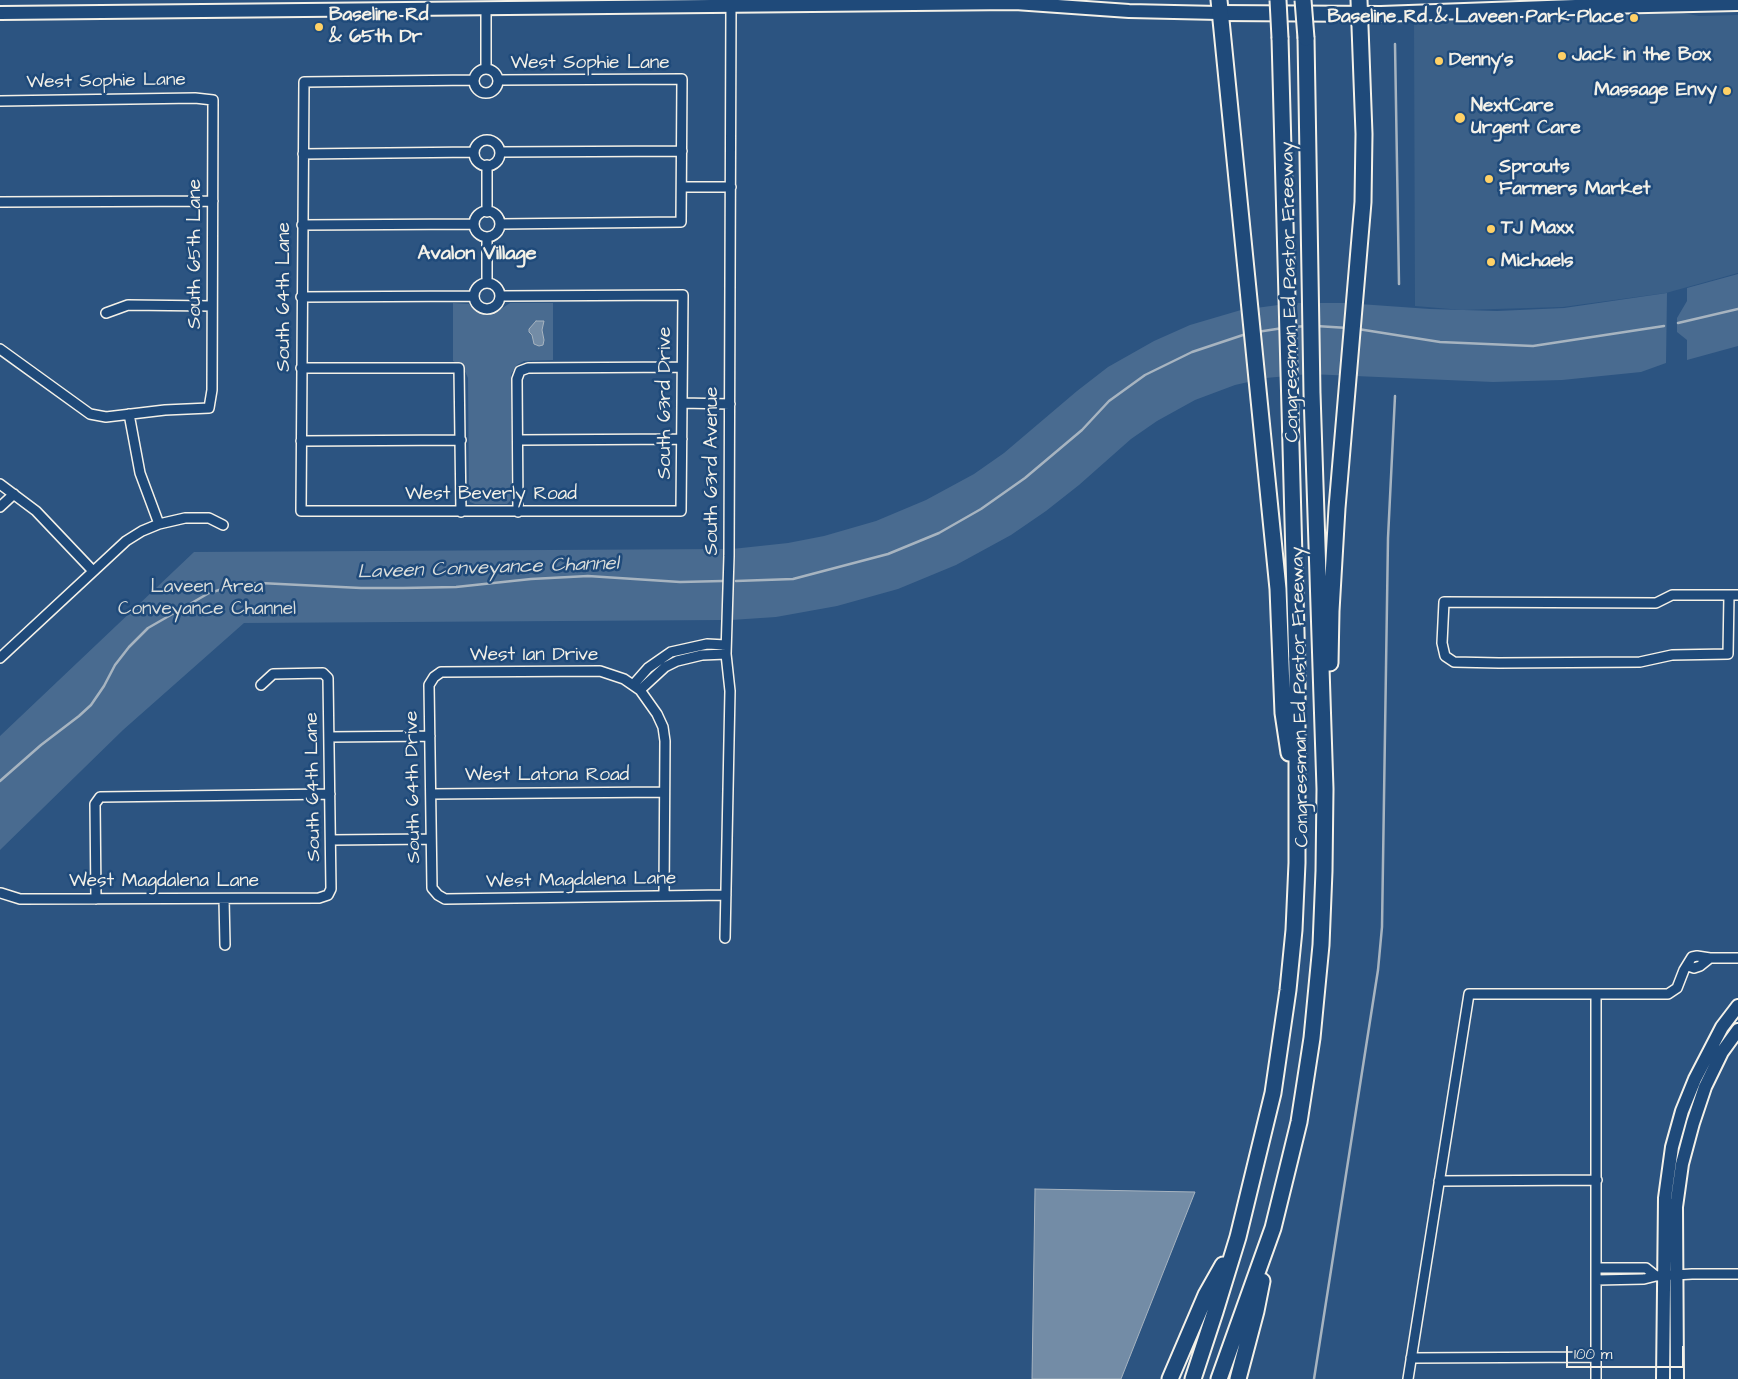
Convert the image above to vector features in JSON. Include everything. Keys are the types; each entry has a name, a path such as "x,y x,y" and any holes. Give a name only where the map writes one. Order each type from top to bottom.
{"highway":[{"name":"Congressman Ed Pastor Freeway","path":"1193,1379 1238,1237 1273,1093 1288,990 1294,930 1297,669 1278,0"},
{"name":"Congressman Ed Pastor Freeway","path":"1219,1379 1273,1228 1299,1122 1312,1038 1321,945 1324,871 1324,789 1306,38 1303,0"},
{"path":"1219,7 1278,589 1283,713 1290,761 1297,791"},
{"path":"1324,789 1330,752 1331,611 1335,544 1354,306 1361,245 1365,170 1359,7"},
{"path":"1238,1379 1256,1311 1273,1228"},
{"path":"1170,1379 1206,1295 1238,1237"}],"main road":[{"path":"1015,3 1029,0"},
{"path":"1520,9 1546,0"},
{"path":"0,13 245,5 486,8 626,3 732,5 838,2 1015,3 1128,11 1219,7 1520,9 1584,3 1738,4"},
{"path":"1663,1379 1665,1198 1672,1148 1682,1111 1695,1079 1722,1026 1738,1006"},
{"path":"1677,1379 1665,1276 1682,1164 1705,1087 1722,1052 1738,1030"}],"street":[{"name":"South 63rd Avenue","path":"725,938 730,691 726,649 729,562 732,5"},
{"path":"486,8 486,69"},
{"name":"West Sophie Lane","path":"486,69 494,72 498,80 494,90 484,92 478,89 474,80 476,73 486,69"},
{"name":"West Sophie Lane","path":"498,80 682,79 682,152"},
{"name":"South 64th Lane","path":"301,512 304,82 474,80"},
{"name":"West Sophie Lane","path":"0,101 185,98 212,100"},
{"name":"South 65th Lane","path":"129,414 209,408 212,390 212,100"},
{"path":"489,140 496,144 500,152 497,160 491,165 483,165 476,160 474,152 477,144 489,140"},
{"path":"303,154 474,152"},
{"path":"500,152 682,152 682,222 500,224"},
{"path":"487,165 487,212"},
{"path":"682,187 732,188"},
{"path":"0,202 213,201"},
{"path":"491,212 497,217 500,224 497,232 487,237 475,230 474,224 479,214 491,212"},
{"path":"302,225 474,224"},
{"path":"487,237 487,283"},
{"path":"487,283 498,288 500,296 496,305 485,308 476,303 474,296 477,288 487,283"},
{"name":"South 63rd Drive","path":"500,296 682,295 681,511"},
{"path":"301,297 474,296"},
{"path":"106,314 128,305 212,306"},
{"path":"0,349 90,414 106,417 129,414 140,473 160,524"},
{"path":"518,512 517,379 520,371 528,368 682,367"},
{"path":"301,368 459,368 461,512"},
{"path":"682,403 730,404"},
{"path":"518,440 682,439"},
{"path":"301,441 460,440"},
{"path":"0,484 36,511 93,571"},
{"path":"0,507 14,494"},
{"name":"West Beverly Road","path":"301,512 681,511"},
{"path":"0,658 126,541 142,530 185,518 209,518 223,525"},
{"path":"1672,595 1734,595 1728,654 1672,655 1640,662 1454,662 1445,656 1442,643 1444,602 1656,602 1672,595"},
{"path":"664,895 663,727 657,714 636,688 648,668 671,652 707,644 726,649"},
{"name":"West Ian Drive","path":"434,677 441,672 600,671 624,679 636,688"},
{"name":"South 64th Lane","path":"261,685 273,674 323,674 328,678 331,840 331,889 328,895"},
{"name":"South 64th Drive","path":"434,677 429,685 431,839 432,888 438,895"},
{"path":"330,737 430,736"},
{"name":"West Latona Road","path":"431,794 664,792"},
{"path":"96,899 95,804 100,797 330,794"},
{"path":"331,840 431,839"},
{"name":"West Magdalena Lane","path":"1,893 20,899 319,898 328,895"},
{"name":"West Magdalena Lane","path":"438,895 445,899 726,895"},
{"path":"224,899 225,945"},
{"path":"1408,1379 1469,994 1668,994 1678,988 1684,970 1692,957 1738,958"},
{"path":"1596,994 1598,1280 1596,1379"},
{"path":"1439,1181 1597,1180"},
{"path":"1597,1268 1646,1268 1665,1276"},
{"path":"1598,1280 1644,1280 1665,1276 1738,1274"},
{"path":"1411,1358 1596,1357"}],"shaded area":[{"path":"1677,12 1699,16 1738,15 1738,273 1666,293 1563,307 1462,310 1415,306 1414,22 1499,19 1537,22 1570,20 1601,15"},
{"path":"536,321 544,321 542,330 543,345 539,346 534,344 532,335 529,332 529,329"},
{"path":"1035,1189 1195,1192 1121,1379 1032,1379"}],"green space":[{"path":"1738,274 1738,346 1687,360 1687,340 1677,332 1677,318 1687,301 1687,288"},
{"path":"1667,293 1666,363 1641,372 1562,380 1493,382 1309,374 1266,378 1235,385 1195,400 1157,421 1131,439 1046,511 1011,535 956,565 898,589 837,606 776,617 731,620 732,549 788,543 824,536 876,521 926,500 974,474 1004,453 1108,367 1154,341 1190,325 1241,310 1293,303 1345,303 1430,309 1497,311 1564,308"},
{"path":"453,303 469,304 489,314 498,311 510,303 553,303 553,360 524,361 517,365 511,374 511,497 507,504 475,504 470,502 468,378 463,367 453,361"},
{"name":"Laveen Area Conveyance Channel","path":"724,549 723,620 244,623 123,730 0,850 0,736 194,552"}],"waterway":[{"path":"1395,44 1399,284"},
{"name":"Laveen Conveyance Channel","path":"1678,323 1738,309"},
{"name":"Laveen Conveyance Channel","path":"1294,327 1306,326"},
{"name":"Laveen Conveyance Channel","path":"1316,326 1348,328"},
{"name":"Laveen Conveyance Channel","path":"1358,329 1440,342 1533,346 1664,326"},
{"name":"Laveen Conveyance Channel","path":"1257,332 1283,328"},
{"name":"Laveen Conveyance Channel","path":"736,581 793,579 888,554 939,533 981,509 1025,478 1082,430 1109,401 1145,375 1192,352 1246,334"},
{"path":"1314,1379 1378,970 1382,927 1388,538 1395,396"},
{"name":"Laveen Conveyance Channel","path":"0,781 91,705 115,665 129,647 148,628 209,593 236,585 260,583 361,588 456,587 531,579 588,576 680,582 723,581"}],"place":[{"name":"Baseline Rd & Laveen Park Place","path":"1634,18"},
{"name":"Baseline Rd & 65th Dr","path":"319,27"},
{"name":"Jack in the Box","path":"1562,56"},
{"name":"Denny's","path":"1439,61"},
{"name":"Massage Envy","path":"1727,91"},
{"name":"NextCare Urgent Care","path":"1460,118"},
{"name":"Sprouts Farmers Market","path":"1489,179"},
{"name":"TJ Maxx","path":"1491,229"},
{"name":"Michaels","path":"1491,262"}],"district":[{"name":"Avalon Village","path":"477,255"}]}
